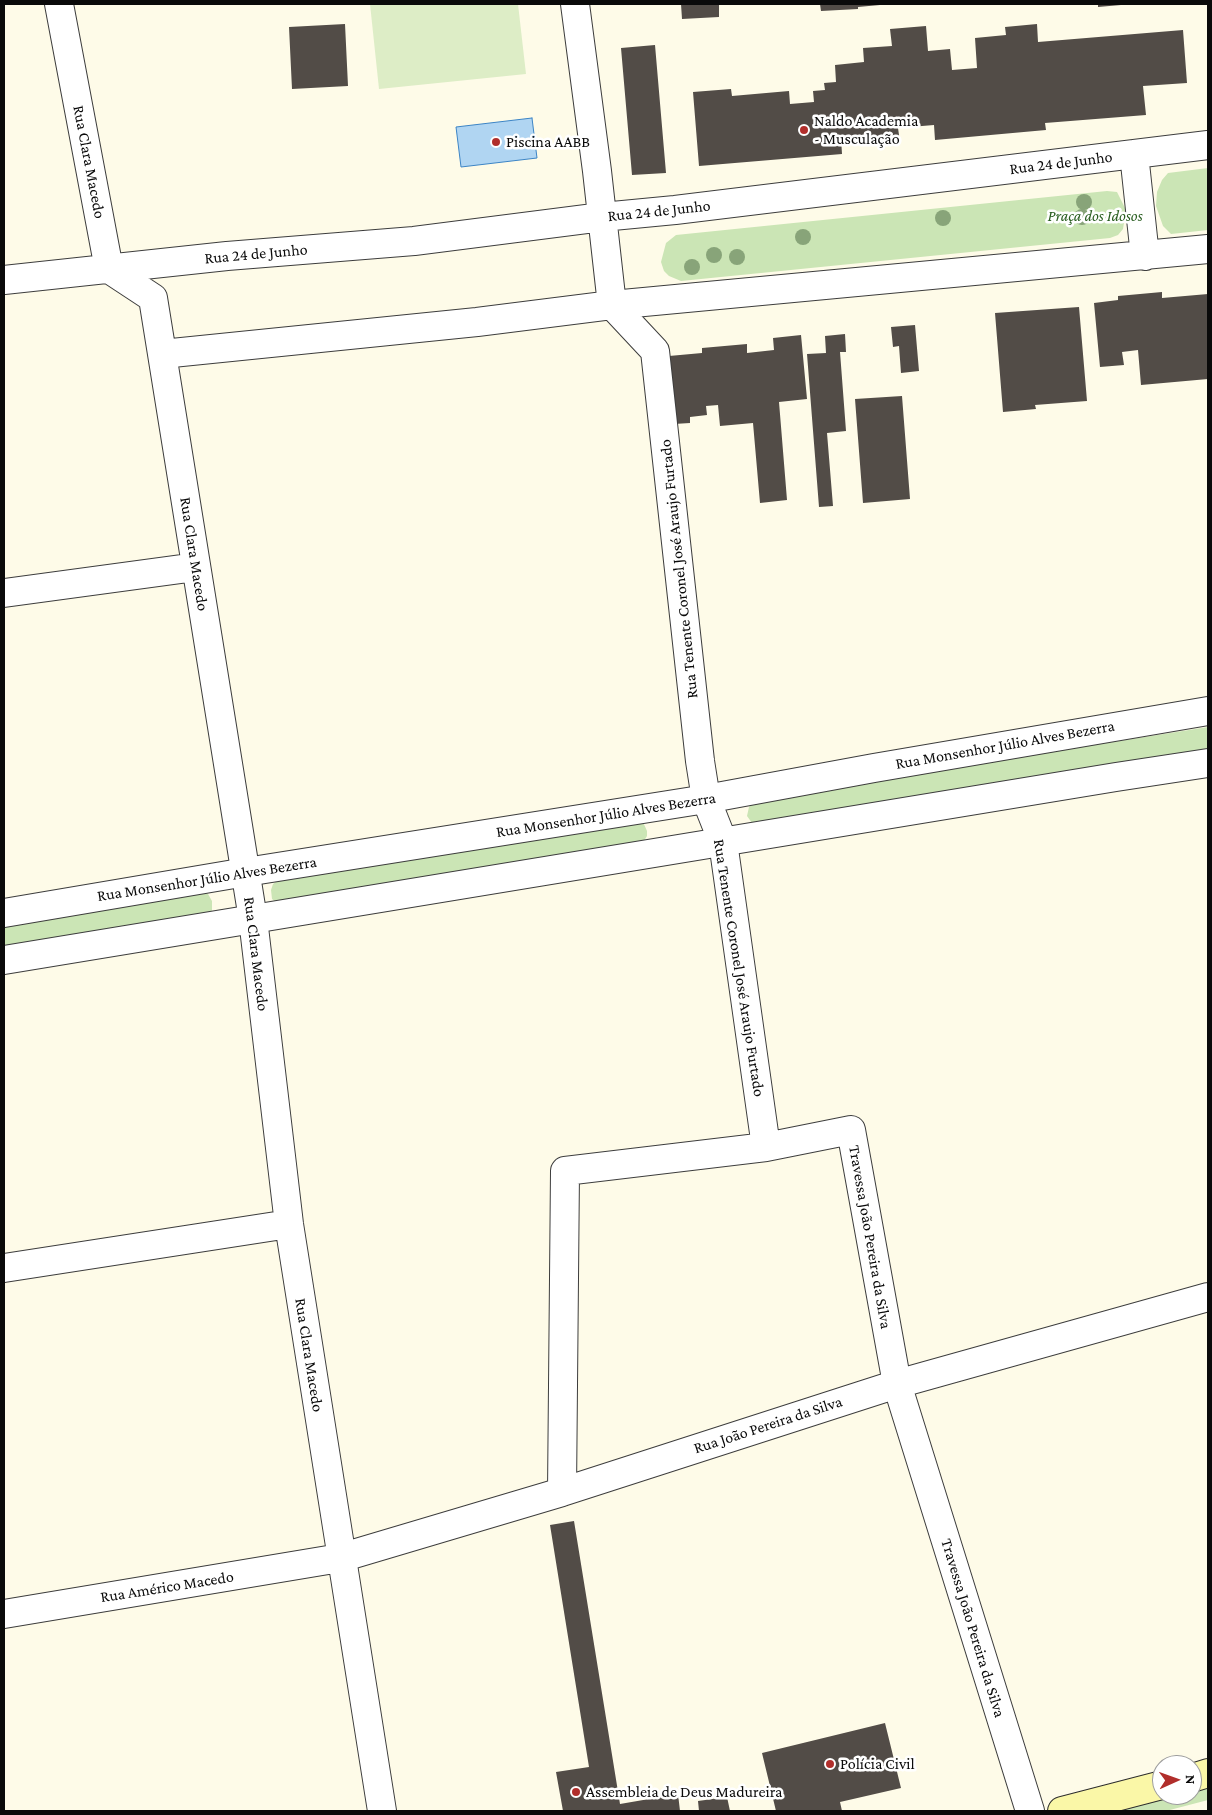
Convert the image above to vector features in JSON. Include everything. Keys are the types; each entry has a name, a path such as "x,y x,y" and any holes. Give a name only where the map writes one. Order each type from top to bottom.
{"main road":[{"path":"1062,1811 1152,1788"}],"street":[{"name":"Rua Clara Macedo","path":"59,4 109,269 152,298 253,919 288,1224 335,1559 382,1811"},
{"path":"574,4 612,305"},
{"name":"Rua 24 de Junho","path":"4,280 227,256 414,241 602,216 675,210 1208,144"},
{"path":"1134,154 1145,256"},
{"path":"162,354 458,324 612,305 1208,249"},
{"name":"Rua Tenente Coronel José Araujo Furtado","path":"612,305 654,352 706,799 723,842 766,1147"},
{"path":"4,593 196,567"},
{"name":"Rua Monsenhor Júlio Alves Bezerra","path":"4,913 246,872 706,799 884,766 1208,711"},
{"path":"4,960 1208,763"},
{"name":"Travessa João Pereira da Silva","path":"562,1492 565,1171 766,1147 851,1130 897,1384 1030,1811"},
{"path":"4,1268 288,1224"},
{"name":"Rua João Pereira da Silva","path":"335,1559 562,1492 897,1384 1208,1297"},
{"name":"Rua Américo Macedo","path":"4,1614 335,1559"}],"green space":[{"path":"370,4 518,4 526,74 379,89"},
{"path":"1208,168 1208,230 1171,234 1163,226 1156,206 1157,192 1162,180 1168,173"},
{"name":"Praça dos Idosos","path":"1107,191 1117,192 1126,210 1123,229 1118,235 1110,238 681,281 669,276 664,271 661,262 666,243 676,235"},
{"path":"1208,727 1208,752 756,824 752,823 747,816 752,803 948,768"},
{"path":"643,822 647,836 642,844 276,902 272,899 271,890 273,884 277,881"},
{"path":"202,890 208,894 212,901 212,910 208,918 4,950 4,924"},
{"path":"1208,1783 1208,1800 1202,1802 1202,1785"},
{"path":"1152,1798 1152,1805 1189,1805 1166,1811 1101,1811"}],"water":[{"name":"Piscina AABB","path":"532,118 537,158 461,167 456,127"}],"building":[{"path":"681,4 719,4 719,17 682,19"},
{"path":"820,4 880,5 858,7 858,9 821,11"},
{"path":"1098,4 1121,4 1121,5 1098,7"},
{"path":"345,24 348,86 292,89 289,27"},
{"path":"1037,24 1038,42 1183,30 1187,83 1143,86 1146,115 1045,123 1046,130 935,140 934,125 898,128 900,142 871,145 870,136 841,138 842,154 699,166 693,92 731,89 732,96 789,91 790,104 814,102 813,91 825,90 824,83 836,82 835,65 864,62 863,48 892,46 890,29 926,26 928,51 950,49 952,70 977,68 975,38 1006,35 1005,27"},
{"path":"655,45 666,173 632,175 621,48"},
{"path":"1162,292 1162,298 1208,294 1208,379 1141,385 1138,350 1122,352 1124,365 1100,367 1094,303 1118,300 1118,296"},
{"path":"1079,307 1087,401 1035,405 1036,409 1003,412 995,313"},
{"path":"915,325 919,371 901,373 899,346 893,347 891,327"},
{"path":"845,334 846,352 840,352 846,431 827,433 833,506 819,507 807,354 826,353 825,336"},
{"path":"801,335 807,399 779,402 787,500 760,503 753,423 720,426 718,405 706,406 707,415 690,417 690,423 674,424 669,356 702,353 702,348 747,344 747,353 774,350 773,338"},
{"path":"902,396 910,499 863,503 855,399"},
{"path":"574,1521 620,1804 678,1794 680,1811 563,1811 556,1772 589,1767 550,1525"},
{"name":"Polícia Civil","path":"885,1723 901,1788 840,1802 842,1811 776,1811 762,1753"},
{"path":"727,1797 730,1811 699,1811 698,1801"}],"place":[{"name":"Naldo Academia - Musculação","path":"804,130"},
{"name":"Piscina AABB","path":"496,142"},
{"name":"Polícia Civil","path":"830,1764"},
{"name":"Assembleia de Deus Madureira","path":"576,1792"}]}
